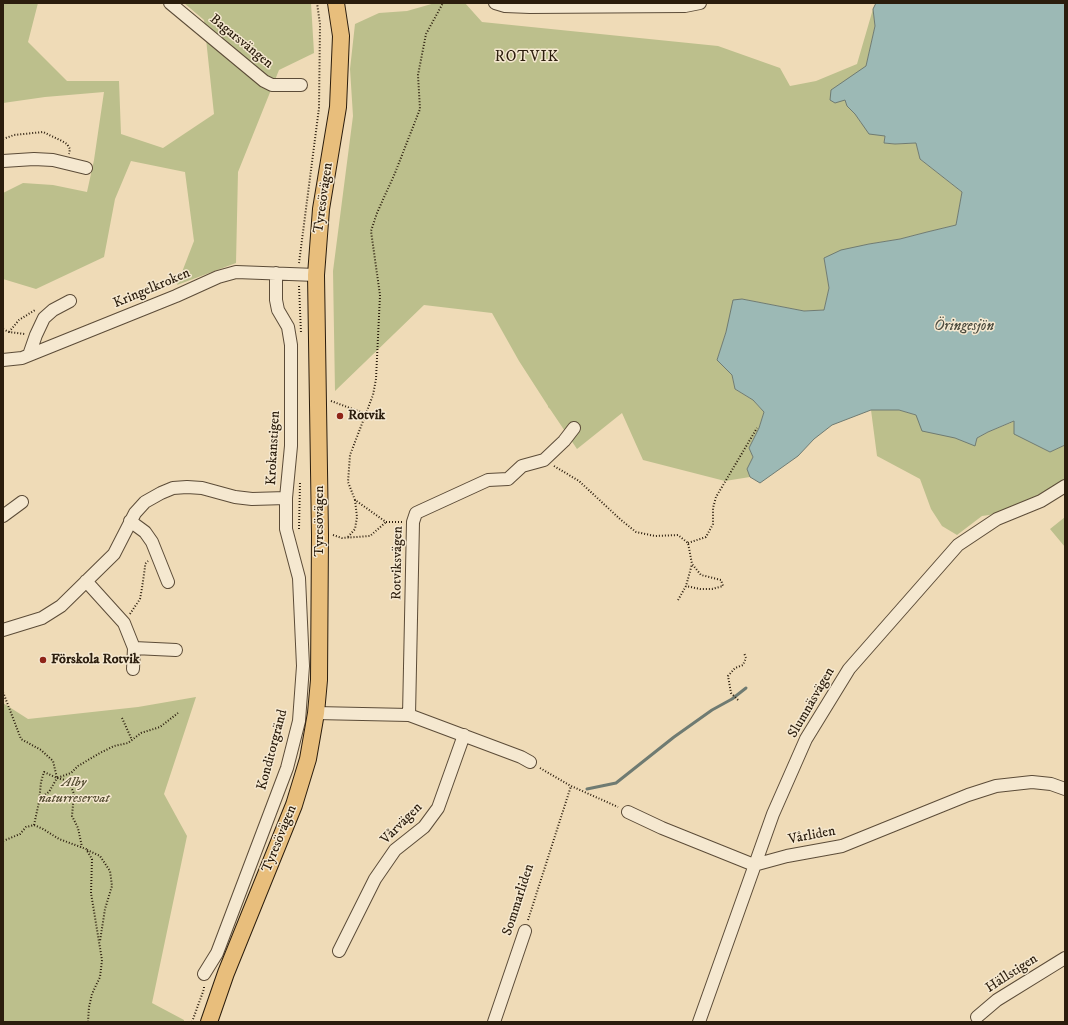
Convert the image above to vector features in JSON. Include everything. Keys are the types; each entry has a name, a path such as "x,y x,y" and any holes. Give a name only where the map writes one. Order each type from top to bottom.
{"main road":[{"name":"Tyresövägen","path":"209,1022 226,973 294,805 308,759 316,713 319,680 320,550 316,275 321,209 338,106 341,36 336,3"}],"street":[{"name":"Bagarsvängen","path":"170,3 264,82 272,85 301,85"},
{"path":"495,3 505,6 685,6 700,3"},
{"path":"3,161 34,159 54,160 86,168"},
{"name":"Kringelkroken","path":"3,360 22,358 176,296 218,277 236,272 316,275"},
{"name":"Krokanstigen","path":"3,630 42,618 61,606 114,554 135,513 145,502 161,493 173,488 202,488 235,497 286,498 291,446 291,345 288,327 278,310 276,300 276,273"},
{"path":"29,355 44,318 53,310 70,301"},
{"path":"544,460 564,441 574,428"},
{"name":"Rotviksvägen","path":"409,715 413,522 416,513 488,480 508,479 522,466 544,460"},
{"name":"Slumnäsvägen","path":"699,1022 773,814 806,739 849,669 958,545 997,520 1041,501 1065,486"},
{"name":"Konditorgränd","path":"204,974 220,946 287,768 299,721 303,666 299,578 286,529 286,498"},
{"path":"3,516 22,502"},
{"path":"130,521 145,532 152,542 168,582"},
{"path":"86,581 124,623 134,648 133,669"},
{"path":"134,648 176,650"},
{"path":"316,713 409,715 521,757 530,762"},
{"name":"Vårvägen","path":"339,951 375,879 395,850 424,827 438,808 464,735"},
{"name":"Vårliden","path":"754,865 787,856 842,846 968,795 996,786 1032,782 1051,784 1065,789"},
{"path":"628,812 662,828 754,865"},
{"name":"Sommarliden","path":"494,1022 525,931"},
{"name":"Hällstigen","path":"977,1017 997,1000 1065,958"}],"path":[{"path":"301,314 298,274 319,108 320,24 317,3"},
{"path":"348,538 355,529 357,517 355,500 348,482 350,455 373,395 376,379 380,295 371,231 377,213 396,173 420,109 418,75 426,34 443,3"},
{"path":"3,139 14,135 42,132 67,144 70,149 69,157"},
{"path":"9,332 19,320 34,310 50,304 53,310"},
{"path":"3,329 9,332 36,335"},
{"path":"330,401 366,414"},
{"path":"688,543 706,537 713,524 713,508 716,497 757,428"},
{"path":"544,460 579,481 636,532 655,536 678,535 688,543 692,564 686,586 678,600"},
{"path":"355,500 386,522 413,522"},
{"path":"331,535 342,538 370,536 386,522"},
{"path":"124,623 140,599 146,564 151,558 158,556"},
{"path":"686,586 700,589 712,589 723,586 721,580 701,575 692,564"},
{"path":"738,700 731,693 728,676 735,668 744,665 746,658 744,653"},
{"path":"3,692 21,739 41,750 53,761 57,778"},
{"path":"40,799 49,792 57,778 71,773 78,766 114,746 128,742 141,733 160,727 178,713"},
{"path":"122,718 132,740"},
{"path":"530,762 571,786 628,812"},
{"path":"34,825 44,772 57,778 69,781 74,794 72,816 78,828 82,847"},
{"name":"Sommarliden","path":"525,931 571,786"},
{"path":"3,841 20,834 26,827 34,825 59,839 82,847 100,856 110,871 112,886 105,909 99,944"},
{"path":"86,849 92,858 91,893 102,960 100,977 92,994 89,1007 88,1022"},
{"path":"192,1022 204,989 204,974"}],"green space":[{"path":"3,3 38,3 28,42 67,81 119,81 121,134 163,148 214,114 204,20 184,3 311,3 314,53 279,70 238,172 236,263 177,285 194,241 185,172 131,161 115,199 104,257 36,289 3,279 3,193 23,183 53,185 87,192 94,160 104,92 45,97 3,103"},
{"path":"435,3 465,3 482,22 718,46 780,68 790,86 816,81 857,64 873,9 875,26 866,66 845,99 847,106 855,113 861,123 885,136 884,143 916,143 920,159 962,192 956,225 900,239 869,244 824,258 829,288 824,310 804,311 742,299 726,332 717,360 732,375 735,389 753,400 764,412 759,428 749,448 753,457 747,469 750,477 725,481 643,460 622,413 577,449 519,361 492,313 424,305 335,391 333,271 353,116 350,69 355,24 379,13 407,11"},
{"path":"871,410 899,410 916,415 955,438 975,445 977,438 1015,421 1015,434 1050,452 1065,445 1065,481 1043,496 996,514 982,516 957,535 942,526 931,509 920,479 877,456"},
{"path":"1065,517 1065,547 1050,529"},
{"name":"Alby naturreservat","path":"196,697 164,794 187,836 152,1003 184,1020 184,1022 3,1022 3,703 28,719 138,707"}],"water":[{"name":"Öringesjön","path":"876,3 1065,3 1065,445 1050,452 1014,434 1014,421 977,438 975,446 955,438 922,431 916,415 899,410 871,410 832,425 814,439 798,456 760,483 750,477 747,469 753,457 749,448 759,428 764,412 753,400 735,389 732,375 717,360 726,332 733,300 742,299 804,311 824,310 829,288 824,258 841,250 900,239 956,225 962,192 920,159 916,143 884,143 885,136 869,134 855,114 847,106 845,100 835,103 830,100 831,90 866,66 875,26 873,9"}],"waterway":[{"path":"587,789 616,783 674,737 712,710 732,699 746,688"}],"place":[{"name":"Rotvik","path":"340,416"},
{"name":"Förskola Rotvik","path":"43,660"}],"district":[{"name":"ROTVIK","path":"527,58"}]}
